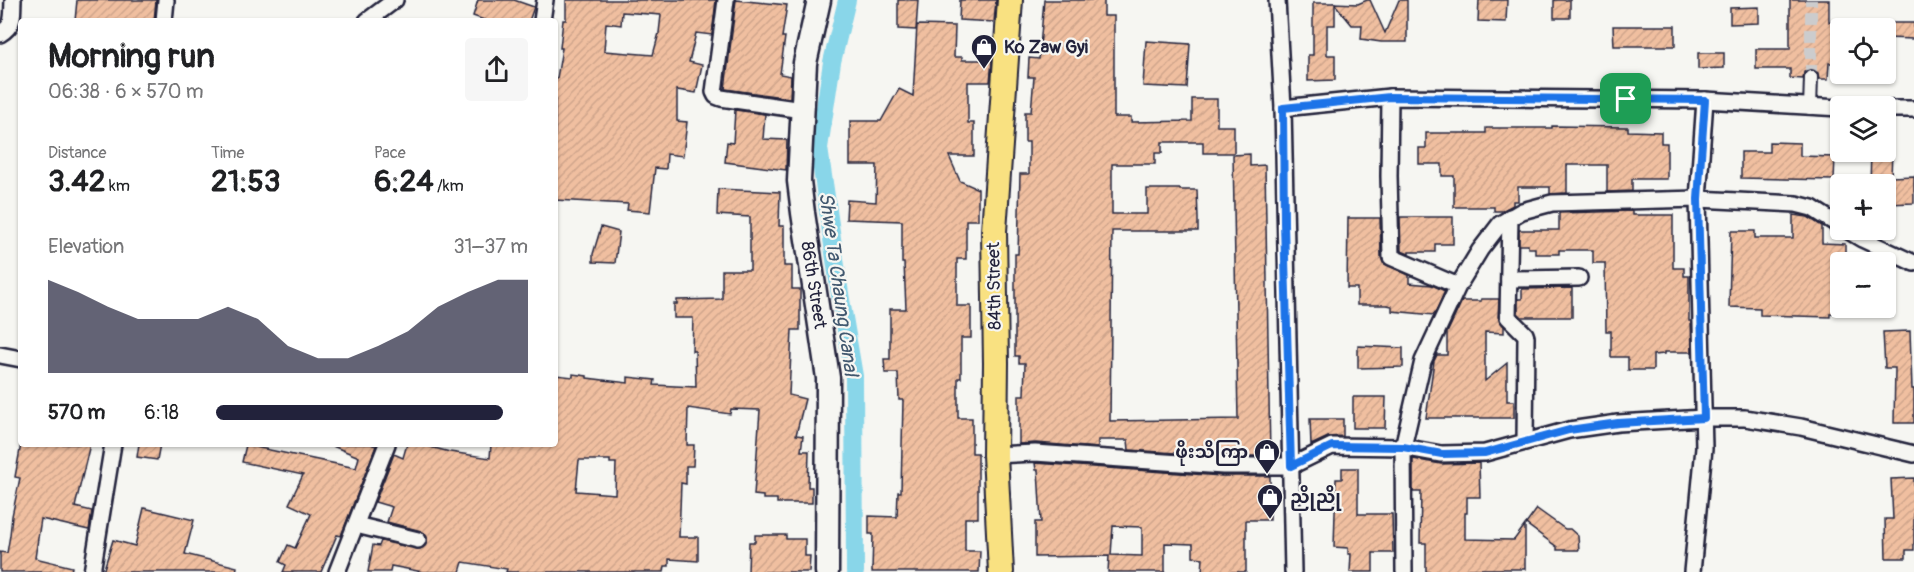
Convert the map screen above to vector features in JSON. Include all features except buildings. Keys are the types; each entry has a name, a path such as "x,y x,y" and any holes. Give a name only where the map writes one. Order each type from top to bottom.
{"main road":[{"name":"86th Street","path":"819,0 805,63 800,181 828,378 827,572"},
{"name":"84th Street","path":"1001,572 995,455 996,363 993,231 1010,0"}],"street":[{"path":"0,34 9,29 11,25 13,0"},
{"path":"164,18 166,0"},
{"path":"371,18 395,0"},
{"path":"542,18 545,0"},
{"path":"726,0 714,92 716,96 802,110"},
{"path":"1277,0 1283,108 1293,572"},
{"path":"1810,108 1811,77"},
{"path":"1283,108 1390,97 1705,100 1830,108"},
{"path":"1390,97 1391,256 1458,286"},
{"path":"1692,572 1704,448 1698,199 1705,100"},
{"path":"1896,109 1914,110"},
{"path":"1404,572 1403,447 1424,361 1458,286 1480,250 1500,224 1522,211 1552,203 1698,199 1805,205 1830,220"},
{"path":"1510,217 1508,317 1526,337 1525,441"},
{"path":"1864,240 1914,263"},
{"path":"1509,279 1580,278"},
{"path":"0,355 18,358"},
{"path":"995,455 1035,453 1222,466 1291,466 1332,446 1403,447 1442,454 1485,453 1569,430 1618,423 1704,418 1745,418 1790,425 1914,454"},
{"path":"92,572 113,447"},
{"path":"337,572 386,447"},
{"path":"356,525 418,540"}],"waterway":[{"name":"Shwe Ta Chaung Canal","path":"847,0 832,62 819,148 854,376 855,572"}],"tunnel":[{"path":"1811,0 1811,77"}],"place":[{"name":"Ko Zaw Gyi","path":"984,70"},
{"name":"ဖိုးသိကြာ","path":"1267,475"},
{"name":"ညိုညို","path":"1270,520"}],"route":[{"path":"1390,97 1626,99 1705,100 1698,199 1704,418 1618,423 1569,430 1485,453 1442,454 1403,447 1332,446 1291,466 1283,108 1390,97"}]}
